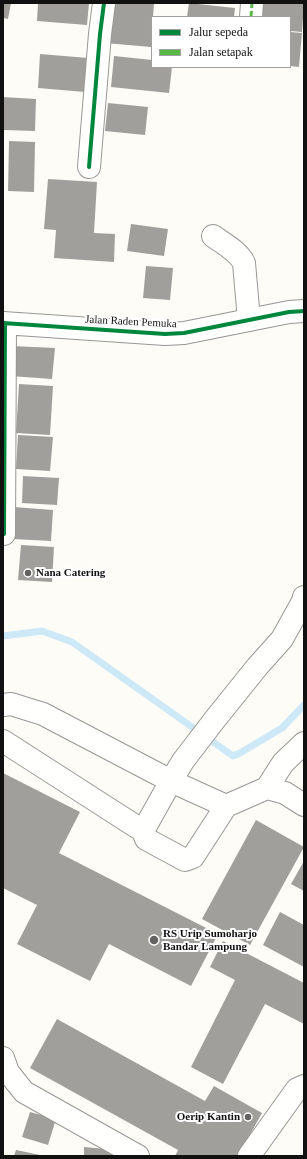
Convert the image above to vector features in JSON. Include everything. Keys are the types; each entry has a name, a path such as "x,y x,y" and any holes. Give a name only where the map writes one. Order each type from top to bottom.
{"street":[{"path":"89,166 104,3"},
{"path":"251,16 252,3"},
{"path":"213,236 241,257 244,263 249,320"},
{"name":"Jalan Raden Pemuka","path":"4,323 165,334 184,333 289,312 304,311"},
{"path":"4,323 4,534"},
{"path":"143,831 183,761 257,667 282,639 304,597"},
{"path":"3,706 11,704 44,714 171,781 226,806"},
{"path":"3,741 143,831 146,839 185,860 192,857 226,806 267,788 283,763 304,743"},
{"path":"267,788 285,793 304,805"},
{"path":"3,1058 8,1072 24,1092 138,1156"},
{"path":"249,1156 297,1089 304,1086"}],"building":[{"path":"3,3 11,3 8,19 3,18"},
{"path":"38,3 89,3 87,25 37,21"},
{"path":"108,3 154,3 153,16 151,16 151,47 105,43"},
{"path":"189,3 235,8 234,16 187,16"},
{"path":"261,3 304,3 302,32 291,31 291,16 260,16"},
{"path":"291,32 302,33 299,67 291,66"},
{"path":"40,54 88,58 85,92 38,88"},
{"path":"114,56 151,60 151,68 172,68 169,93 111,87"},
{"path":"3,97 36,99 35,131 3,130"},
{"path":"108,103 148,107 145,135 105,131"},
{"path":"9,141 35,142 34,192 8,191"},
{"path":"48,179 97,182 94,233 115,234 114,262 54,258 56,230 44,229"},
{"path":"131,224 168,229 164,256 127,251"},
{"path":"146,266 173,268 170,300 143,298"},
{"path":"12,346 55,348 52,379 10,376"},
{"path":"19,384 53,386 50,435 16,433"},
{"path":"18,435 53,437 50,471 16,469"},
{"path":"23,476 59,478 57,505 22,503"},
{"path":"14,507 53,510 51,541 13,539"},
{"path":"21,545 54,547 52,582 18,580"},
{"path":"3,773 80,812 59,853 218,934 191,986 109,944 90,981 17,944 37,905 3,888"},
{"path":"256,820 304,847 250,945 202,919"},
{"path":"304,861 304,891 291,884"},
{"path":"280,912 304,925 304,967 263,945"},
{"path":"223,941 304,983 304,1024 265,1004 223,1084 191,1067 235,980 210,967"},
{"path":"57,1019 205,1101 214,1086 262,1113 238,1156 175,1156 178,1150 30,1068"},
{"path":"30,1112 56,1119 48,1145 22,1137"},
{"path":"84,1147 117,1150 116,1156 84,1156"},
{"path":"16,1150 40,1155 40,1156 14,1156"}],"waterway":[{"path":"3,636 42,631 72,642 233,756 282,728 304,705"}],"marked path":[{"path":"251,16 252,3"}],"cycle path":[{"path":"89,167 104,3"},
{"path":"3,323 165,334 184,333 289,312 304,311"},
{"path":"4,534 5,323"}],"place":[{"name":"Nana Catering","path":"28,573"},
{"name":"RS Urip Sumoharjo Bandar Lampung","path":"154,940"},
{"name":"Oerip Kantin","path":"248,1117"}]}
